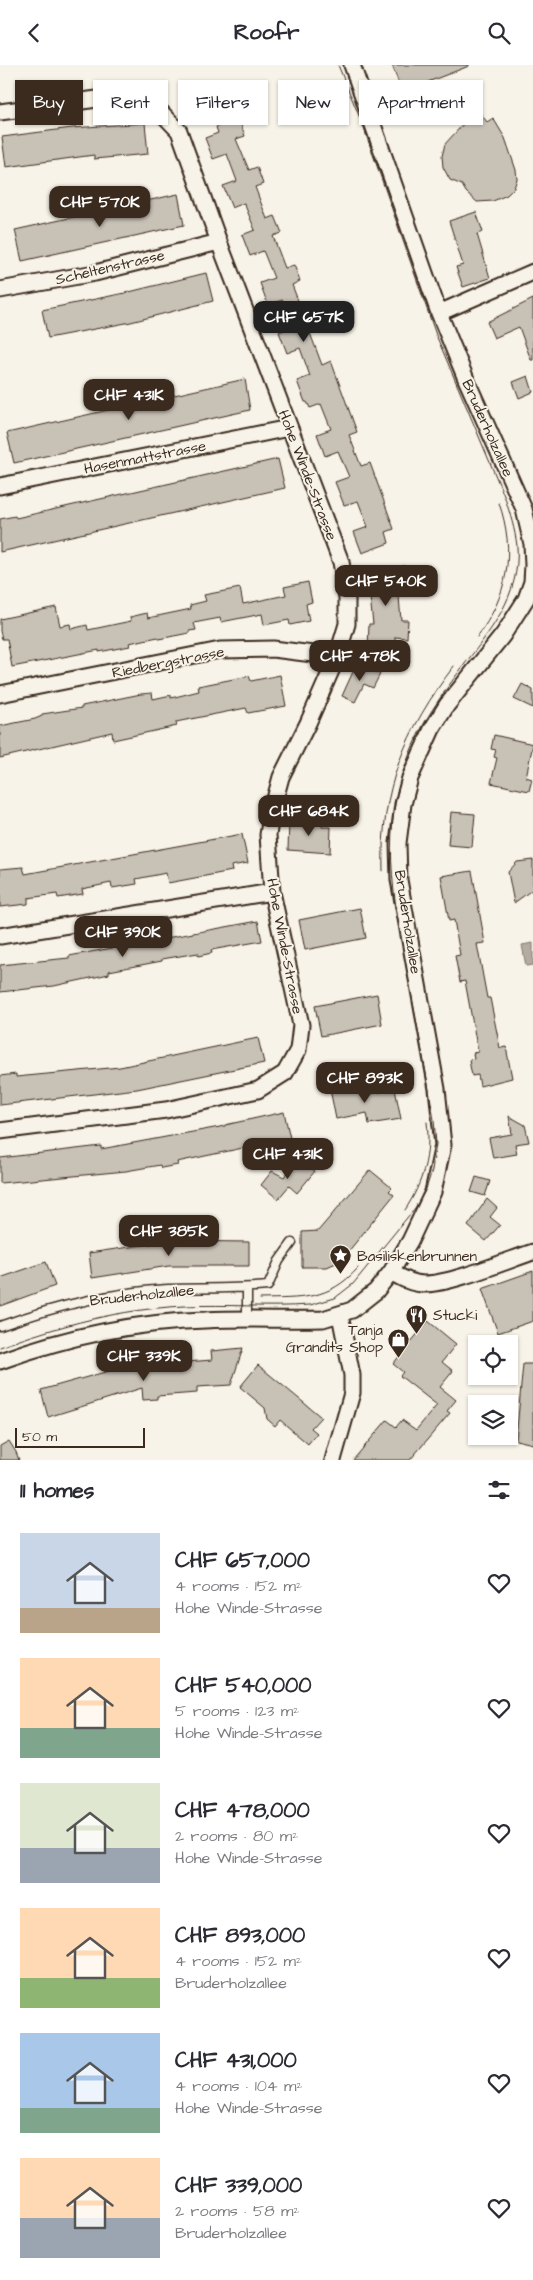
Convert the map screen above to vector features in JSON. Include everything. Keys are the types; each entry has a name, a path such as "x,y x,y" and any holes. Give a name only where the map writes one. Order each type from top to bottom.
{"street":[{"name":"Bruderholzallee","path":"0,1361 80,1335 134,1326 204,1320 323,1319 340,1315 368,1298 391,1272 410,1241 433,1192 443,1145 437,1089 399,880 398,843 403,804 418,762 447,705 504,635 526,599 532,583 532,544 524,509 439,313 352,65"},
{"name":"Hohe Winde-Strasse","path":"0,112 127,95 156,107 179,131 219,242 341,562 347,597 347,624 337,657 308,723 281,777 272,810 268,835 272,892 301,1025 298,1049 285,1073 258,1090 166,1110 0,1131"},
{"name":"Scheltenstrasse","path":"0,290 95,273 219,242"},
{"path":"439,313 533,273"},
{"name":"Hasenmattstrasse","path":"0,486 289,428"},
{"name":"Riedbergstrasse","path":"0,694 220,650 273,649 337,657"},
{"path":"0,936 272,892"},
{"path":"391,1272 413,1282 424,1284 446,1281 533,1252"},
{"path":"333,1460 352,1393 352,1375 340,1315"}],"lane":[{"name":"Bruderholzallee","path":"0,1326 54,1309 109,1297 167,1289 268,1286 283,1255 292,1243"},
{"path":"247,1288 247,1320"}],"shaded area":[{"path":"533,943 533,965 526,966 522,945"}],"building":[{"path":"392,65 469,65 433,80 398,80"},
{"path":"483,117 487,122 493,118 505,138 516,170 517,179 514,188 507,195 493,201 477,202 466,192 462,185 450,180 443,167 442,156 445,144 462,125 483,125"},
{"path":"145,125 148,154 94,159 94,155 6,167 2,137 72,128"},
{"path":"222,125 241,125 245,136 236,139 249,170 257,167 263,184 255,187 267,219 275,216 282,233 273,236 285,268 294,265 300,281 292,285 304,316 312,313 319,330 310,333 322,365 331,361 357,432 349,435 361,466 370,463 394,529 386,532 389,543 362,553 354,532 368,527 358,501 344,505 335,482 349,477 338,451 325,456 317,434 331,429 321,404 310,408 307,402 305,402 297,381 310,376 300,348 287,353 279,332 292,327 283,301 268,305 260,283 274,278 263,251 250,256 242,235 255,230 244,203 232,208 223,186 237,181 227,154 213,159 205,138 218,133 216,127"},
{"path":"178,194 184,225 22,261 15,230"},
{"path":"476,212 483,232 477,234 490,278 463,287 456,267 463,265 449,221"},
{"path":"206,273 213,301 131,322 48,338 42,310 125,293"},
{"path":"533,299 533,360 531,360 519,327 494,338 487,322"},
{"path":"528,376 533,392 519,398 513,382"},
{"path":"245,379 250,410 14,463 7,433"},
{"path":"278,459 285,488 0,552 0,519 15,516 16,518"},
{"path":"405,566 407,584 398,585 401,620 408,620 407,638 395,637 395,648 368,649 369,624 373,624 367,570"},
{"path":"308,582 312,602 306,604 309,621 290,625 289,620 264,625 262,614 221,622 220,618 194,623 196,630 189,631 189,633 159,639 158,637 129,643 130,646 12,667 7,639 2,639 0,631 0,619 56,607 60,626 70,624 71,629 87,625 88,630 131,621 130,617 147,613 148,618 191,609 190,605 206,601 204,595 240,588 243,604 286,595 284,587"},
{"path":"357,663 380,674 373,688 364,684 355,702 342,696"},
{"path":"280,675 286,706 248,713 246,708 176,722 177,726 113,740 112,732 0,758 0,726 35,719 42,716 42,714 82,708 82,706 141,694 152,693 153,699 171,695 171,698 199,691 198,686 249,676 251,681"},
{"path":"522,684 533,690 533,708 514,699"},
{"path":"494,735 533,744 526,777 532,779 529,791 491,783 497,758 494,757 496,750 491,749"},
{"path":"451,812 475,814 472,847 448,845"},
{"path":"289,821 322,822 322,827 331,827 330,853 288,850"},
{"path":"242,834 248,863 231,866 232,871 168,883 166,873 136,879 137,884 112,888 111,883 82,889 83,894 58,898 57,894 28,898 28,904 0,907 0,869 23,867 25,874"},
{"path":"533,860 533,889 514,903 508,872 517,862"},
{"path":"472,871 485,943 477,944 487,998 490,998 500,1048 506,1047 512,1078 480,1086 478,1075 472,1076 469,1060 474,1059 473,1053 478,1052 465,981 460,982 455,956 460,955 454,920 449,921 441,876"},
{"path":"360,908 366,938 305,950 299,920"},
{"path":"258,921 262,941 211,950 212,953 198,956 198,953 162,959 162,961 109,971 109,974 54,986 0,992 0,965 69,958 69,956"},
{"path":"377,994 382,1024 321,1036 315,1006"},
{"path":"258,1038 264,1063 137,1089 0,1105 0,1076 16,1074 16,1077 120,1067"},
{"path":"362,1083 364,1095 395,1089 401,1119 369,1124 367,1113 336,1119 330,1089"},
{"path":"284,1112 290,1138 177,1162 178,1165 161,1168 160,1165 126,1171 0,1183 0,1158 101,1146 101,1149 225,1126"},
{"path":"509,1116 525,1125 529,1142 515,1144 517,1154 493,1158 489,1138 512,1134"},
{"path":"299,1159 315,1171 297,1193 289,1186 278,1199 261,1185 272,1171 284,1177"},
{"path":"370,1170 392,1188 389,1191 394,1195 348,1252 336,1263 327,1267 302,1267 302,1232 318,1231"},
{"path":"476,1177 490,1181 485,1196 471,1192"},
{"path":"487,1199 497,1208 490,1217 500,1225 486,1241 468,1226"},
{"path":"170,1241 249,1242 249,1266 169,1266 92,1278 89,1253"},
{"path":"46,1262 55,1286 0,1306 0,1278"},
{"path":"533,1271 533,1321 498,1333 482,1289"},
{"path":"428,1321 456,1344 442,1362 453,1371 440,1387 456,1400 447,1411 450,1413 410,1460 353,1460 387,1420 396,1427 402,1420 416,1430 437,1405 400,1376 403,1372 393,1364"},
{"path":"243,1348 231,1385 197,1387 197,1393 157,1396 157,1399 143,1400 142,1388 48,1417 41,1390 123,1367 212,1360 211,1351"},
{"path":"523,1364 533,1364 533,1444 518,1440"},
{"path":"258,1365 321,1417 311,1428 317,1433 308,1444 280,1420 275,1426 267,1419 265,1408 240,1387"},
{"path":"9,1441 19,1460 0,1460 0,1446"}],"tram line":[{"path":"0,1347 68,1325 114,1314 185,1306 310,1305 335,1298 353,1284 415,1208 426,1189 432,1170 436,1144 434,1120 397,915 394,888 392,861 394,808 400,780 410,753 426,720 501,612 514,581 517,564 517,546 505,498 436,335 362,123 338,65"},
{"path":"477,637 496,606 506,573 507,539 499,503"},
{"path":"383,871 383,842 386,814 391,787 399,762 422,714 454,666"},
{"path":"405,1210 417,1189 427,1157 427,1122"},
{"path":"260,1299 301,1297 325,1292 336,1287 358,1268"}],"place":[{"name":"Basiliskenbrunnen","path":"341,1275"},
{"name":"Stucki","path":"417,1334"},
{"name":"Tanja Grandits Shop","path":"399,1358"}]}
